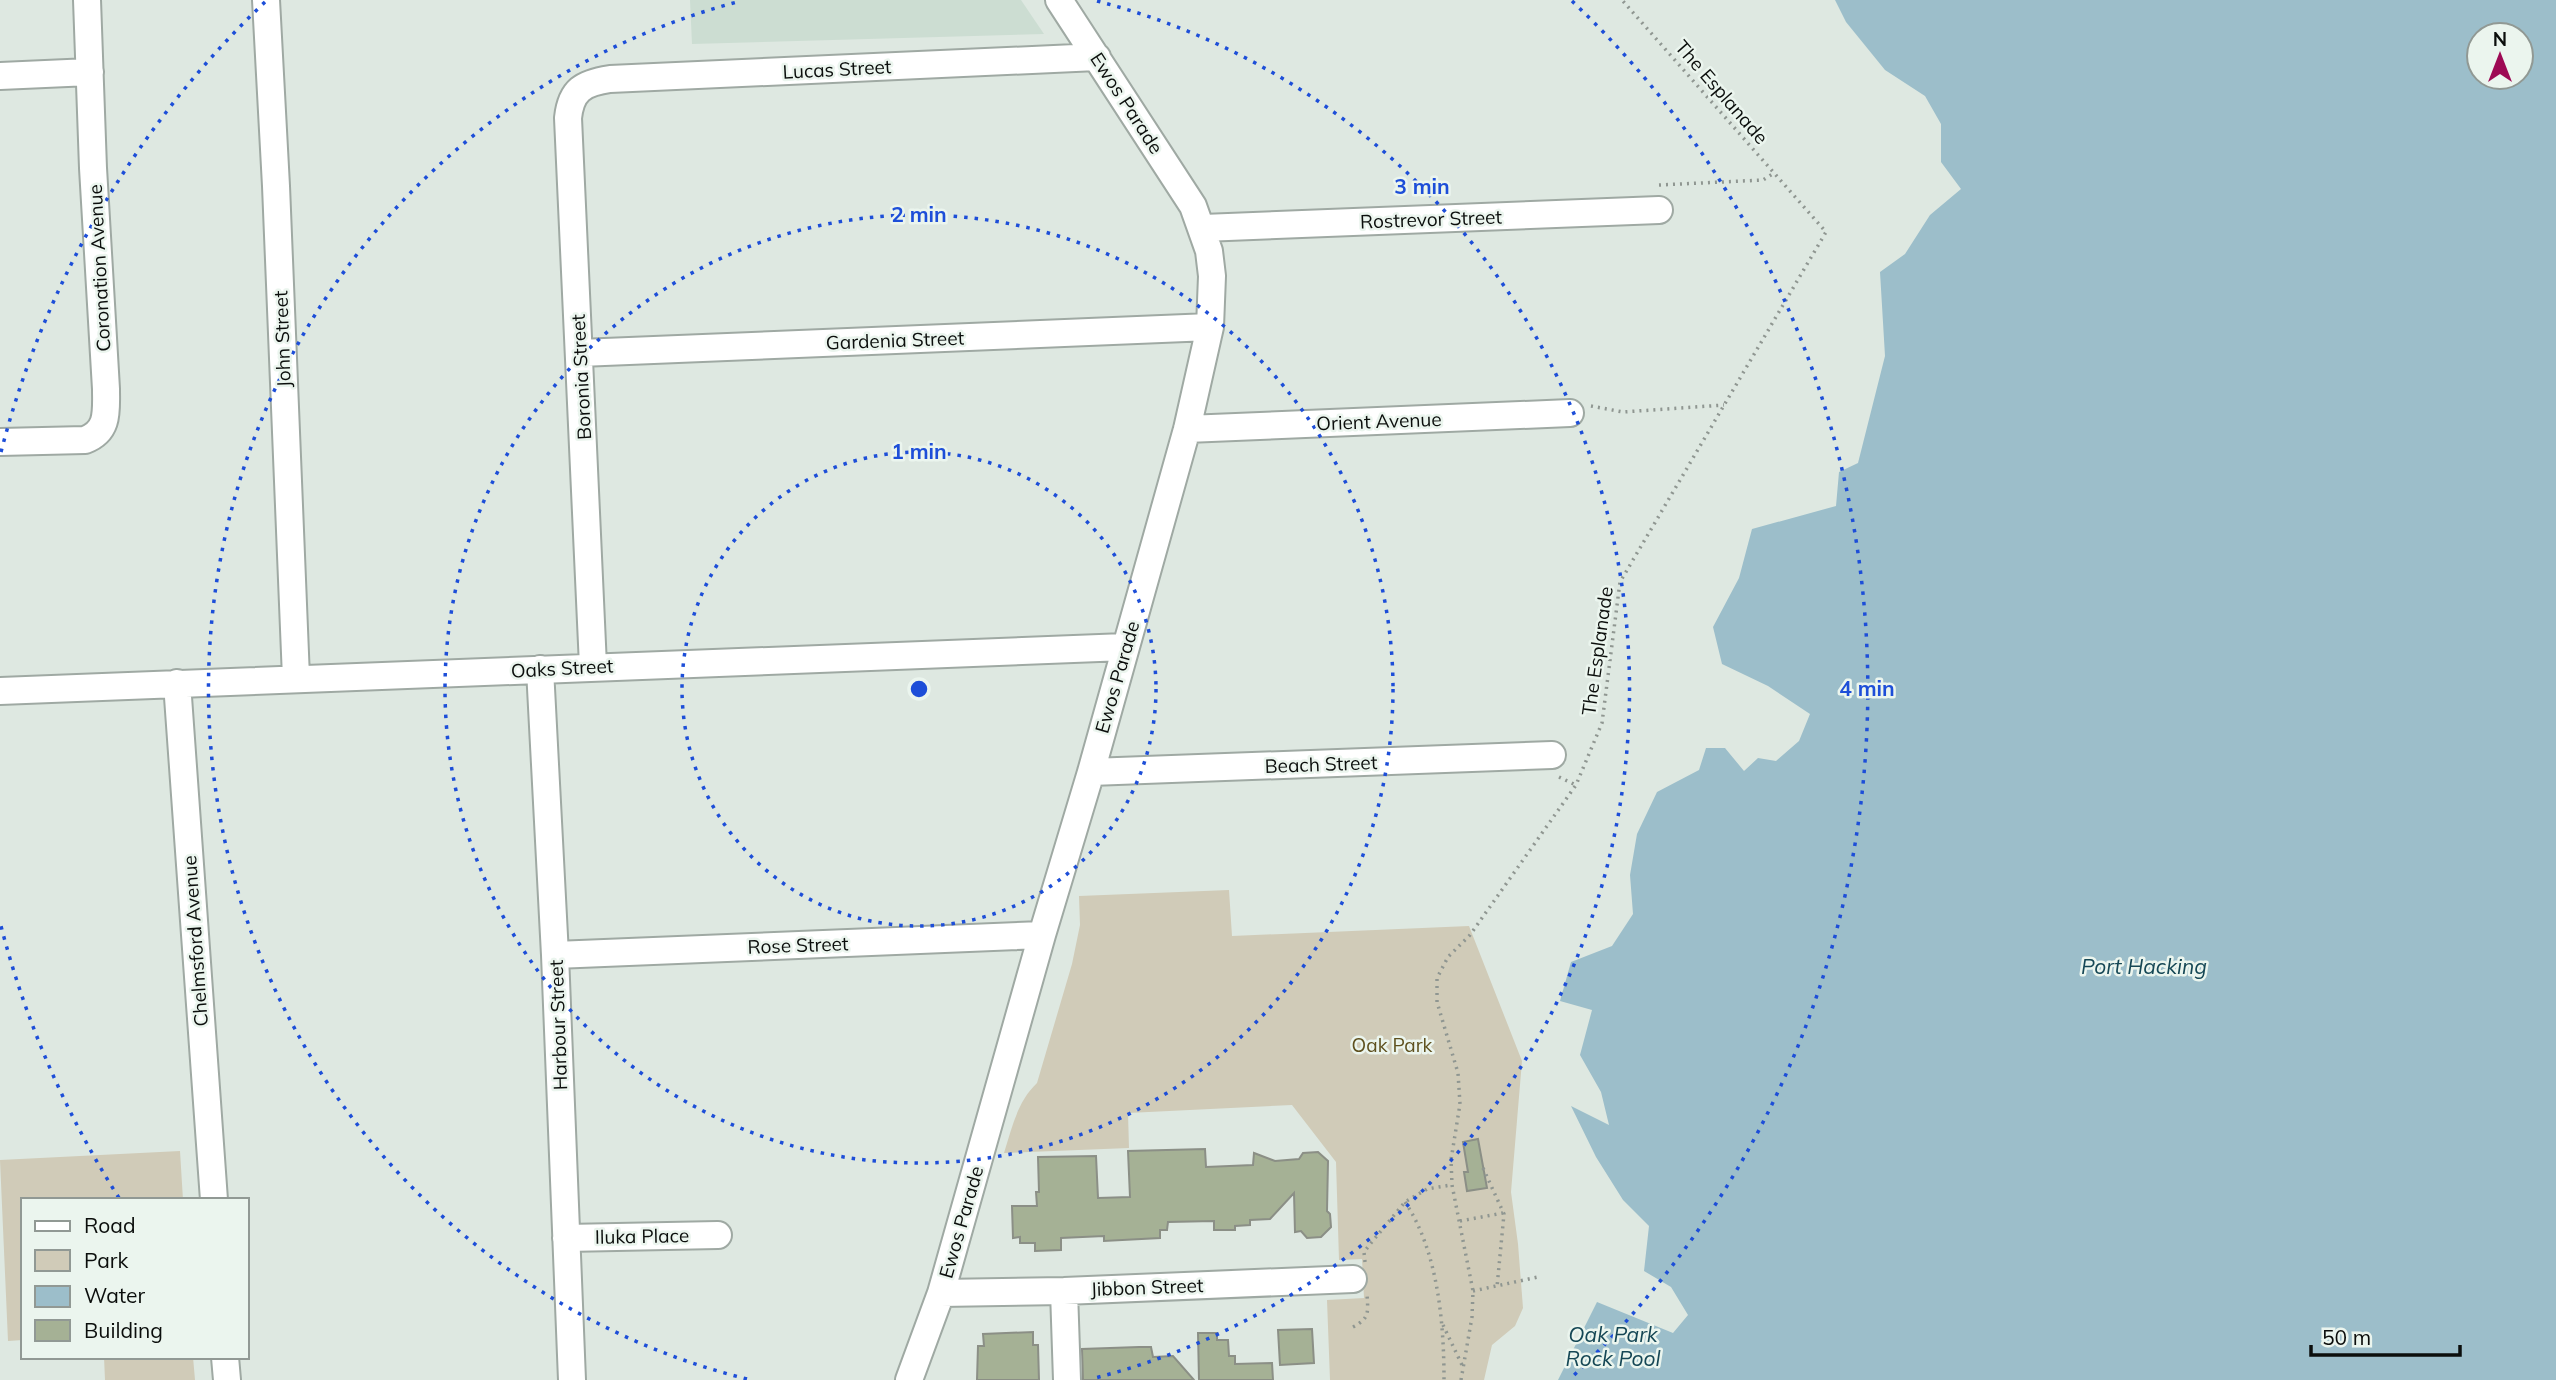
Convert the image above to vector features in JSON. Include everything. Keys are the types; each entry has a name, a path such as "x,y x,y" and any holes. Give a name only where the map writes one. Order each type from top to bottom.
{"street":[{"name":"Coronation Avenue","path":"0,442 85,440 95,436 105,423 106,389 87,0"},
{"name":"John Street","path":"266,0 296,678"},
{"name":"Ewos Parade","path":"909,1380 941,1293 1090,772 1187,429 1210,327 1212,276 1203,228 1182,186 1059,0"},
{"name":"Lucas Street","path":"579,90 592,82 610,79 1097,57"},
{"path":"0,76 90,72"},
{"name":"Boronia Street","path":"579,90 570,104 568,118 593,666"},
{"name":"Rostrevor Street","path":"1203,228 1659,197"},
{"name":"Gardenia Street","path":"580,353 1210,327"},
{"name":"Orient Avenue","path":"1187,429 1570,413"},
{"name":"Oaks Street","path":"0,691 1125,647"},
{"name":"Harbour Street","path":"540,669 555,955 572,1380"},
{"name":"Chelmsford Avenue","path":"177,683 214,1198"},
{"name":"Beach Street","path":"1090,772 1552,755"},
{"name":"Rose Street","path":"555,955 1042,934"},
{"name":"Iluka Place","path":"566,1238 718,1235"},
{"name":"Jibbon Street","path":"941,1293 1064,1291 1362,1277"},
{"path":"1064,1291 1067,1380"},
{"path":"225,1359 227,1380"}],"path":[{"name":"The Esplanade","path":"1461,1380 1472,1317 1473,1291 1452,1185 1451,1160 1460,1104 1459,1088 1456,1062 1437,1002 1437,978 1448,957 1470,935 1576,785 1602,723 1620,582 1826,232 1622,0"},
{"path":"1659,197 1763,180 1774,173"},
{"path":"1570,413 1592,405 1623,412 1724,405"},
{"path":"1483,1168 1503,1213 1497,1287"},
{"path":"1353,1327 1363,1321 1368,1312 1362,1277 1364,1252 1405,1202 1427,1189 1452,1185"},
{"path":"1405,1202 1424,1242 1438,1298 1444,1380"},
{"path":"1460,1221 1503,1213"},
{"path":"1473,1291 1538,1278"},
{"path":"1442,1324 1463,1366"}],"shaded area":[{"path":"690,0 1021,0 1044,34 692,44"}],"green space":[{"name":"Oak Park","path":"1229,890 1232,936 1469,926 1522,1061 1511,1192 1523,1308 1515,1326 1492,1345 1484,1380 1330,1380 1327,1300 1364,1298 1362,1259 1339,1260 1336,1162 1292,1105 1128,1113 1129,1148 1004,1153 1020,1107 1037,1083 1072,964 1080,925 1079,896"},
{"path":"180,1151 183,1198 21,1198 21,1340 8,1341 0,1160"},
{"path":"104,1359 193,1359 195,1380 105,1380"}],"water":[{"name":"Port Hacking","path":"1835,0 2556,0 2556,1380 1558,1380 1597,1302 1673,1333 1688,1315 1671,1287 1644,1271 1649,1226 1623,1200 1596,1157 1571,1106 1609,1125 1601,1092 1580,1055 1592,1010 1560,1001 1571,962 1612,946 1633,914 1630,875 1637,834 1657,792 1699,770 1706,748 1725,748 1744,771 1758,758 1776,761 1799,741 1810,714 1768,686 1722,664 1713,627 1739,578 1752,529 1836,506 1839,472 1858,463 1885,356 1880,272 1905,254 1930,215 1961,189 1941,162 1941,124 1925,96 1885,70 1846,22"}],"building":[{"path":"1478,1139 1487,1188 1467,1191 1464,1172 1468,1172 1463,1142"},
{"path":"1205,1149 1206,1167 1253,1165 1254,1153 1275,1161 1299,1159 1303,1153 1318,1152 1328,1161 1327,1211 1330,1214 1331,1227 1321,1237 1307,1238 1301,1231 1295,1232 1294,1193 1270,1219 1250,1220 1250,1225 1235,1226 1235,1230 1214,1230 1214,1221 1168,1222 1167,1230 1160,1230 1160,1238 1104,1241 1104,1236 1061,1238 1061,1250 1035,1251 1035,1243 1020,1243 1020,1237 1013,1238 1012,1206 1037,1206 1038,1157 1096,1156 1098,1198 1130,1197 1128,1151"},
{"path":"1312,1329 1314,1363 1280,1365 1278,1330"},
{"path":"1033,1332 1033,1345 1038,1345 1039,1380 977,1380 978,1346 984,1346 983,1334"},
{"path":"1198,1333 1217,1333 1217,1340 1228,1340 1229,1356 1235,1356 1235,1364 1272,1363 1273,1380 1199,1380"},
{"path":"1151,1347 1153,1357 1173,1356 1194,1380 1083,1380 1082,1349"}],"water label":[{"name":"Oak Park Rock Pool","path":"1613,1347"}]}
